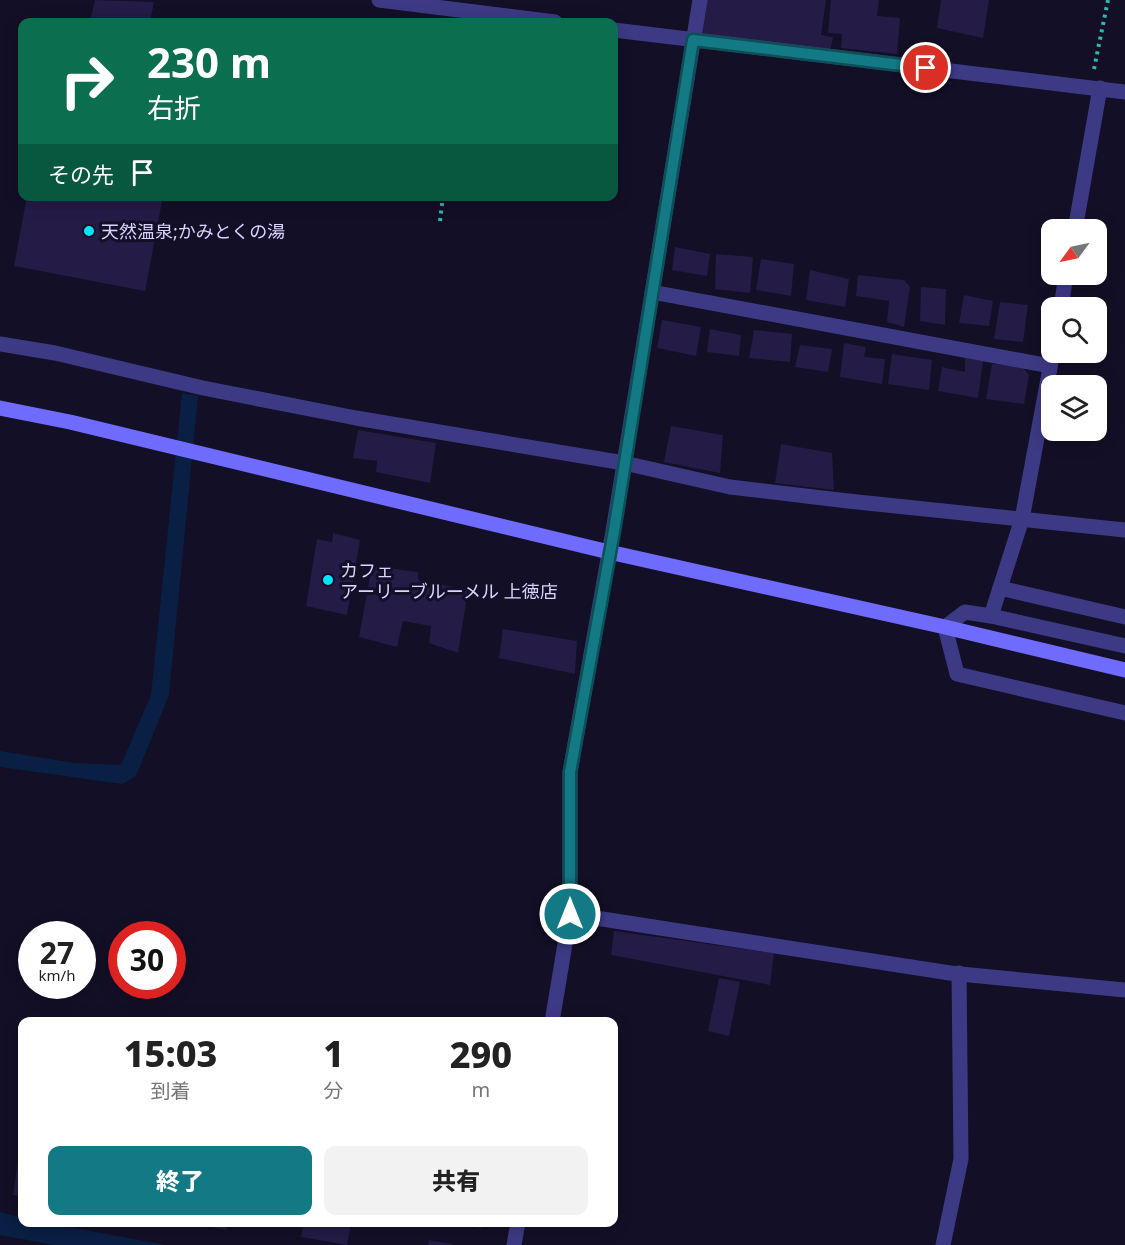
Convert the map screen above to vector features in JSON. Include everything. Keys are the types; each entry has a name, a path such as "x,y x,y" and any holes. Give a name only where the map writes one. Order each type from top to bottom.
{"street":[{"path":"379,0 523,18"},
{"path":"553,1017 570,914 570,772 624,463 700,0"},
{"path":"618,31 1125,92"},
{"path":"1076,219 1095,87"},
{"path":"652,292 1041,357"},
{"path":"0,344 55,353 203,388 356,418 624,463 730,487 1125,530"},
{"path":"991,616 1022,519 1050,363"},
{"path":"0,408 70,422 609,552 1125,670"},
{"path":"1000,588 1125,618"},
{"path":"945,627 965,612 1125,646"},
{"path":"945,627 957,674 1125,713"},
{"path":"570,914 959,974 1125,990"},
{"path":"943,1245 961,1159 959,974"},
{"path":"514,1245 517,1227"}],"path":[{"path":"1095,87 1107,0"},
{"path":"440,221 442,201"}],"water":[{"path":"182,393 198,396 169,695 136,776 122,784 0,767 0,751 75,763 121,765 151,695"},
{"path":"0,1212 18,1217 18,1227 69,1227 166,1245 54,1245 0,1235"}],"building":[{"path":"95,0 154,2 151,18 91,18"},
{"path":"706,0 826,0 821,35 833,37 830,52 701,33"},
{"path":"831,0 879,0 877,16 900,18 897,54 841,48 842,34 828,33"},
{"path":"941,0 989,0 983,38 937,28"},
{"name":"天然温泉;かみとくの湯","path":"26,201 162,201 145,291 14,266"},
{"path":"675,247 710,254 707,276 672,270"},
{"path":"716,254 753,257 750,293 715,289"},
{"path":"761,259 794,264 791,296 756,290"},
{"path":"810,270 849,279 845,307 806,300"},
{"path":"858,275 904,280 910,287 904,327 887,322 889,301 856,296"},
{"path":"921,287 946,289 945,325 920,321"},
{"path":"964,295 993,301 989,326 959,323"},
{"path":"1000,302 1028,305 1023,342 994,339"},
{"path":"662,320 701,327 696,356 657,348"},
{"path":"710,329 741,335 739,356 707,352"},
{"path":"754,330 792,334 790,362 749,358"},
{"path":"844,343 866,347 864,357 885,359 882,384 840,377"},
{"path":"800,345 832,349 828,372 795,367"},
{"path":"892,354 932,360 929,390 888,384"},
{"path":"965,358 983,361 978,398 938,391 942,367 965,372"},
{"path":"992,364 1021,366 1029,375 1024,404 986,399"},
{"path":"671,426 723,435 720,473 664,462"},
{"path":"358,430 436,443 430,483 376,472 377,461 353,458"},
{"path":"781,444 832,453 834,490 775,483"},
{"path":"333,533 360,540 347,615 306,606 317,539 332,542"},
{"path":"372,566 418,572 418,580 468,590 458,653 429,643 431,626 403,621 397,647 359,637"},
{"path":"503,629 577,641 575,674 499,658"},
{"path":"614,931 774,953 770,985 611,955"},
{"path":"719,978 740,982 729,1036 708,1031"},
{"path":"18,1162 18,1196 13,1195"},
{"path":"303,1227 350,1227 347,1245 301,1237"},
{"path":"429,1240 452,1244 452,1245 428,1245"}],"place":[{"name":"天然温泉;かみとくの湯","path":"89,231"},
{"name":"カフェ アーリーブルーメル 上徳店","path":"328,580"}],"route":[{"path":"570,914 570,772 614,531 693,40 926,68"}]}
